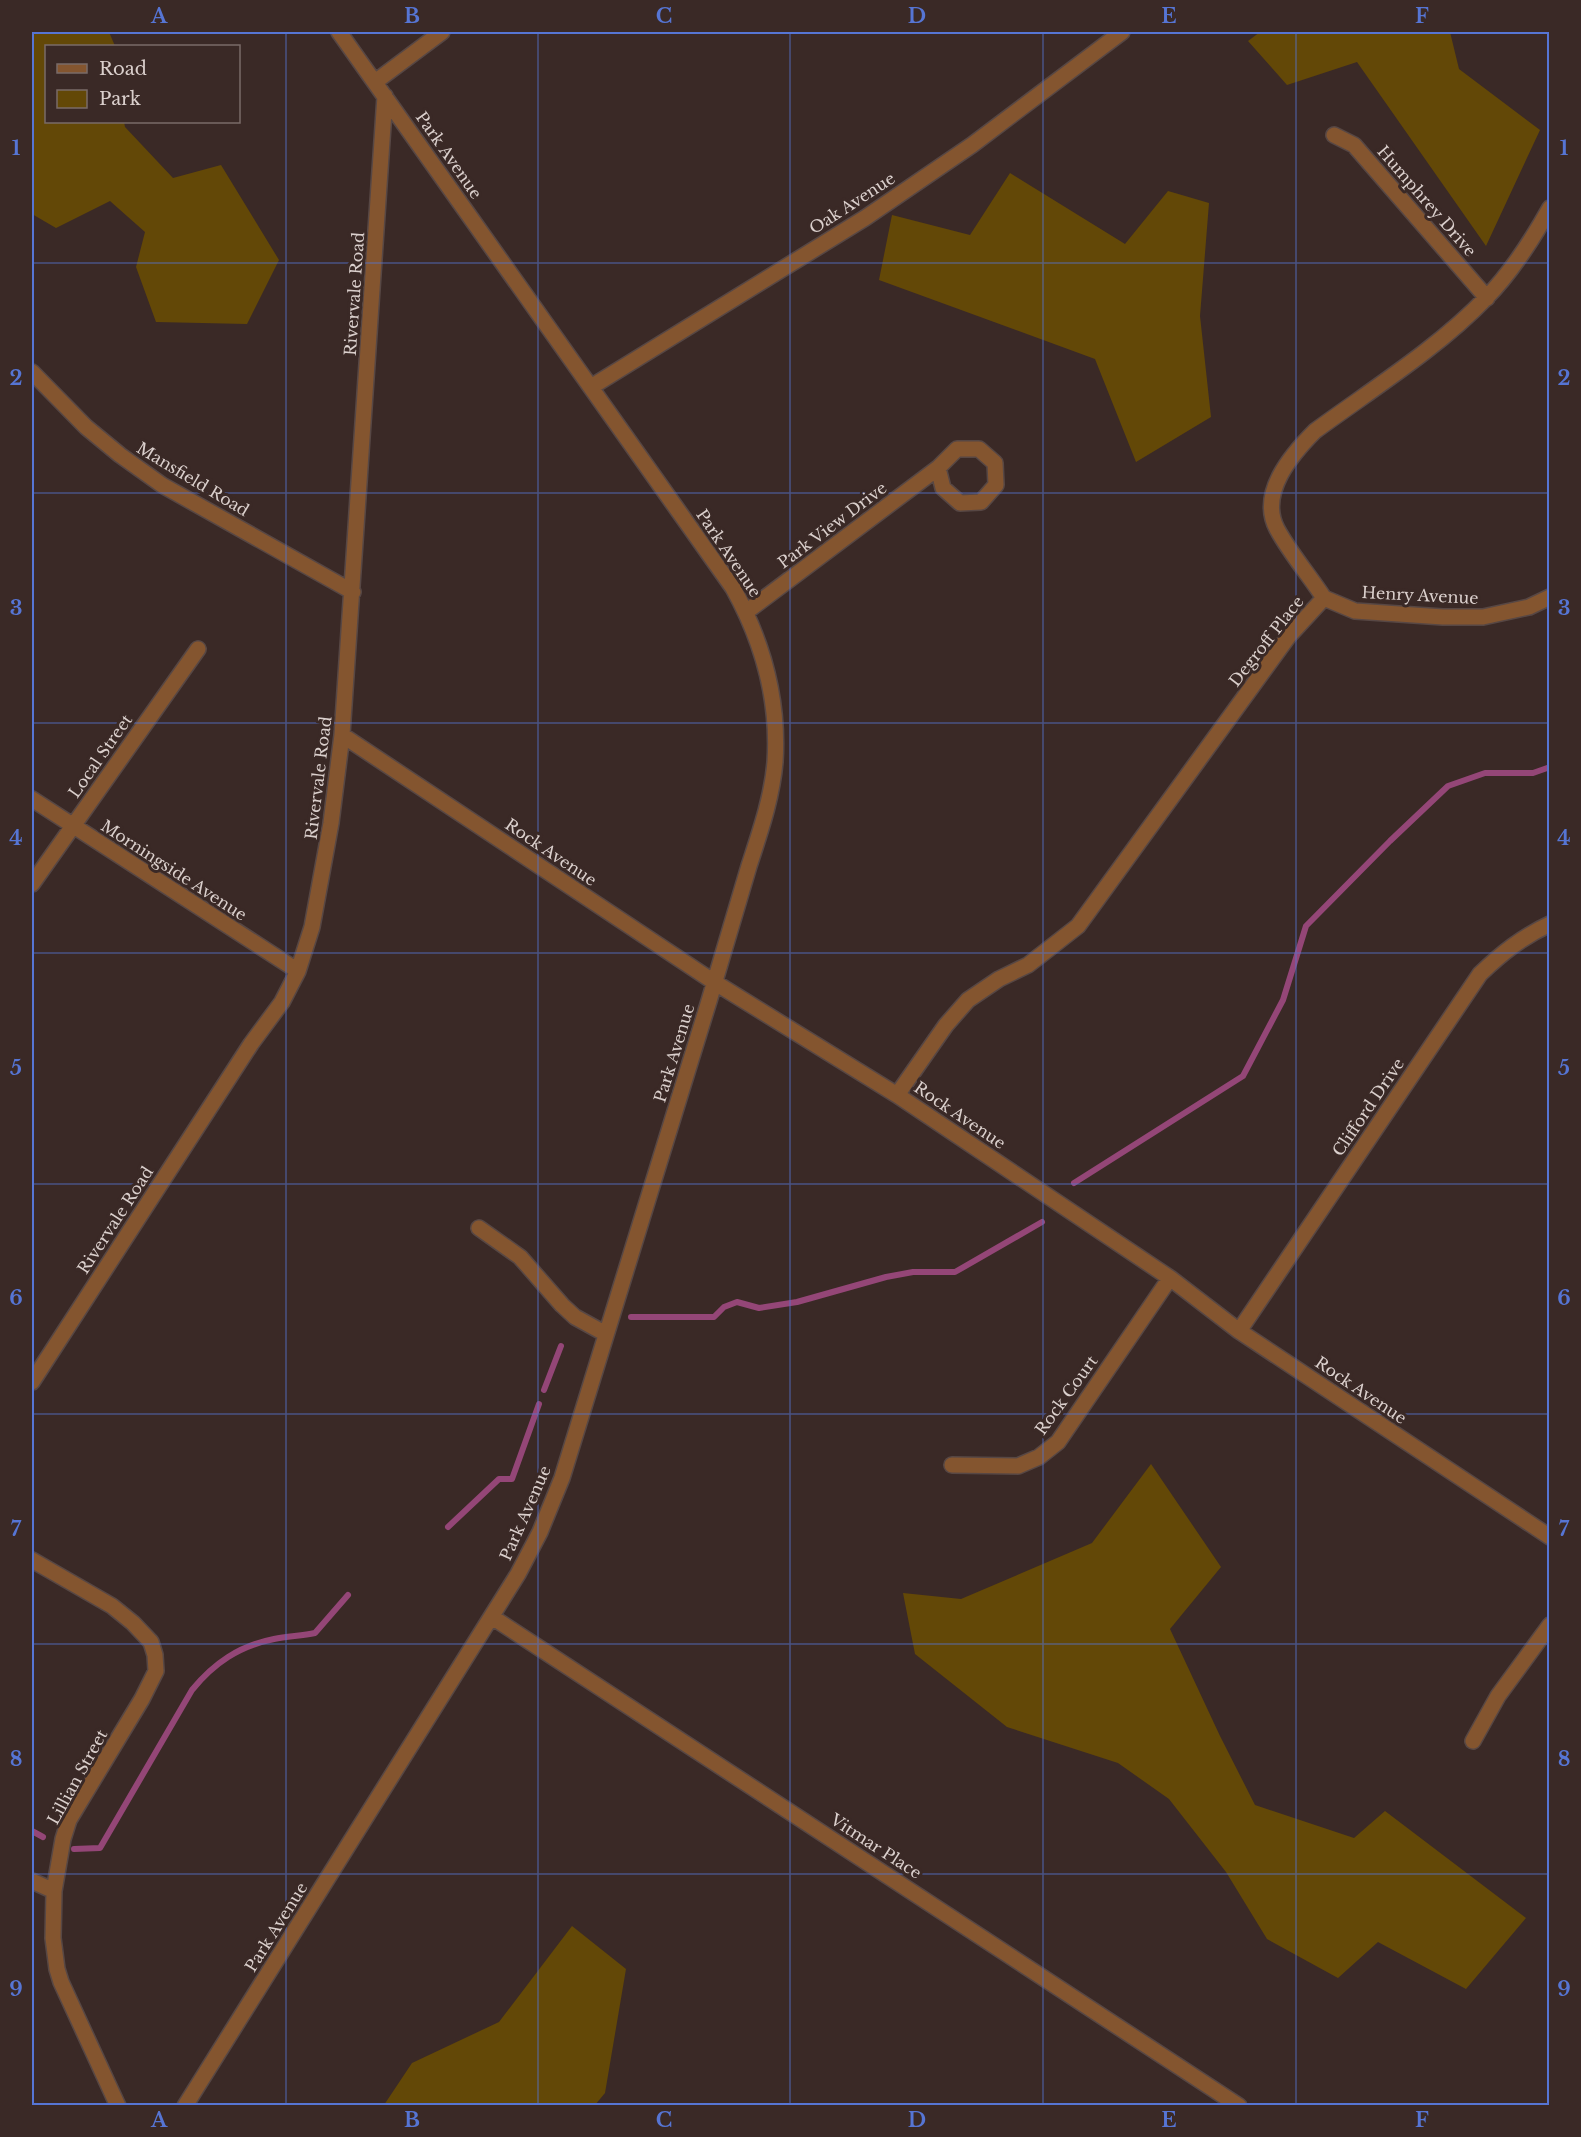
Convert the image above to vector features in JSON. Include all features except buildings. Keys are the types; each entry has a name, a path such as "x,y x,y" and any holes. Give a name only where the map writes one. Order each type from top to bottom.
{"street":[{"name":"Park Avenue","path":"185,2106 492,1617 540,1532 562,1478 714,982 768,804 775,764 775,729 771,688 762,649 733,588 339,32"},
{"path":"375,82 441,32"},
{"name":"Oak Avenue","path":"591,387 865,218 972,145 1122,32"},
{"name":"Rivervale Road","path":"32,1382 251,1044 282,1002 298,971 312,927 331,823 342,735 385,96"},
{"name":"Humphrey Drive","path":"1334,135 1354,145 1487,298"},
{"name":"Degroff Place","path":"897,1095 946,1024 968,999 999,979 1028,965 1078,926 1288,637 1324,598 1276,527 1273,511 1274,492 1281,474 1296,451 1315,431 1450,332 1487,298 1517,261 1550,208"},
{"name":"Mansfield Road","path":"32,372 86,427 162,485 353,592"},
{"name":"Park View Drive","path":"746,612 938,468"},
{"name":"Henry Avenue","path":"1324,598 1355,611 1443,617 1483,617 1528,607 1550,597"},
{"name":"Local Street","path":"32,884 198,648"},
{"name":"Rock Avenue","path":"342,735 714,982 897,1095 1170,1278 1239,1331 1550,1537"},
{"name":"Morningside Avenue","path":"32,799 298,971"},
{"name":"Clifford Drive","path":"1239,1331 1480,974 1504,951 1531,933 1550,924"},
{"path":"479,1228 520,1257 575,1317 606,1334"},
{"name":"Rock Court","path":"952,1465 1018,1466 1039,1457 1058,1442 1170,1278"},
{"name":"Lillian Street","path":"32,1560 112,1606 151,1642 155,1656 156,1671 142,1699 69,1820 63,1839 54,1891 53,1938 61,1982 118,2106"},
{"name":"Vitmar Place","path":"492,1617 1239,2106"},
{"path":"1473,1741 1498,1696 1550,1625"},
{"path":"32,1881 54,1891"}],"green space":[{"path":"32,32 109,32 115,45 45,45 45,123 124,123 125,127 173,178 221,165 279,260 247,324 156,322 136,267 145,232 110,201 56,228 32,214"},
{"path":"1260,32 1450,32 1459,69 1540,130 1486,246 1357,62 1287,85 1248,41"},
{"path":"1010,173 1125,244 1168,191 1209,203 1200,316 1211,417 1136,462 1095,359 879,280 892,215 970,235"},
{"path":"1151,1464 1221,1567 1170,1629 1255,1805 1354,1838 1385,1811 1526,1918 1466,1989 1378,1942 1338,1978 1267,1939 1226,1872 1169,1799 1118,1763 1007,1727 915,1654 903,1593 961,1599 1092,1543"},
{"path":"572,1926 626,1969 605,2093 595,2105 384,2105 412,2063 499,2022"}],"waterway":[{"path":"1074,1183 1243,1076 1283,1000 1306,926 1448,786 1485,773 1533,773 1550,767"},
{"path":"631,1317 714,1317 724,1307 737,1302 759,1308 797,1302 886,1277 913,1272 955,1272 1042,1222"},
{"path":"544,1390 561,1346"},
{"path":"448,1527 499,1479 512,1479 539,1404"},
{"path":"74,1849 100,1848 200,1680 228,1657 250,1646 274,1639 315,1633 348,1595"},
{"path":"32,1831 43,1837"}]}
